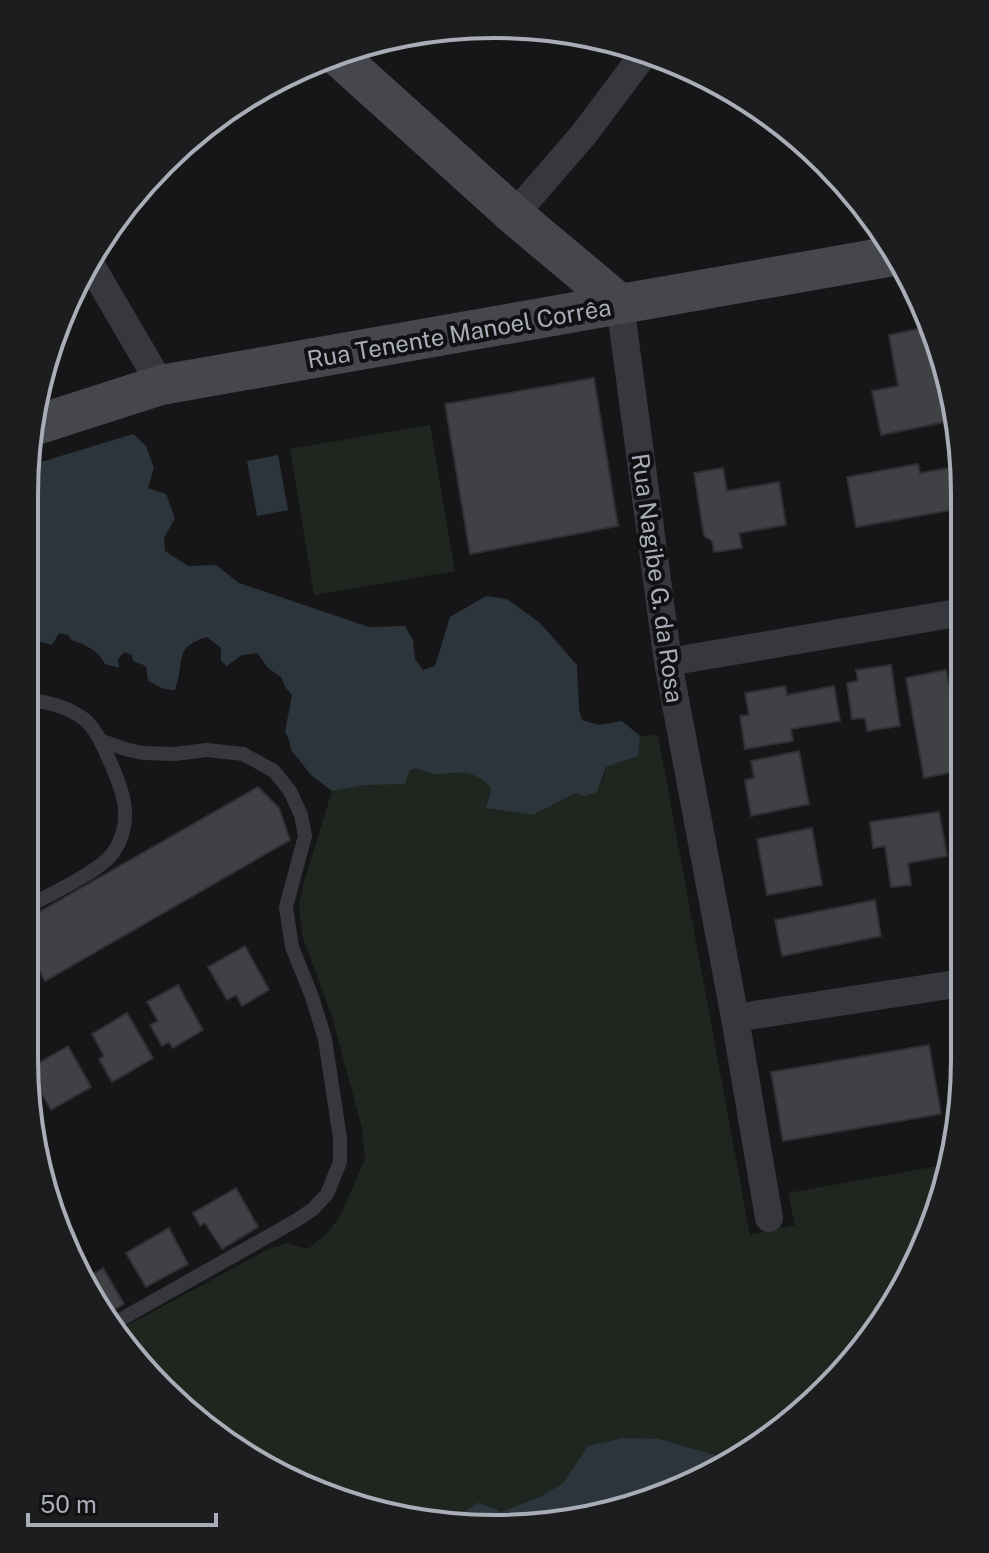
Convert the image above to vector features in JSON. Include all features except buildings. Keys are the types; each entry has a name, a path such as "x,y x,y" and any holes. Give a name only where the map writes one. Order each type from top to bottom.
{"street":[{"path":"514,215 584,134 639,61"},
{"path":"346,63 514,215 620,304"},
{"name":"Rua Tenente Manoel Corrêa","path":"44,422 161,385 885,257"},
{"path":"95,273 161,385"},
{"name":"Rua Nagibe G. da Rosa","path":"620,304 668,662 769,1218"},
{"path":"668,662 951,614"},
{"path":"735,1018 951,985"}],"lane":[{"path":"38,701 77,714 93,728 122,786 125,821 111,856 38,901"},
{"path":"100,740 143,753 175,754 207,750 243,754 274,771 290,791 301,815 305,836 286,907 292,947 325,1039 340,1138 340,1162 327,1194 313,1209 120,1320"}],"shaded area":[{"path":"430,425 455,571 314,595 290,449"},
{"path":"133,434 146,446 154,468 148,488 166,494 175,518 164,538 165,551 188,566 216,565 239,583 369,627 405,626 413,640 415,659 423,670 435,666 450,617 486,596 507,599 540,623 577,665 582,720 599,725 622,721 640,736 638,756 606,767 597,792 585,796 576,793 533,815 486,808 491,789 478,777 462,773 437,774 414,769 410,770 405,784 366,785 332,791 311,775 291,750 285,732 292,695 281,677 268,668 257,653 242,655 227,666 221,661 221,648 207,637 196,641 184,651 175,690 164,689 148,681 146,666 133,661 132,655 124,652 118,659 119,668 105,664 95,652 71,640 68,635 59,633 52,645 38,642 39,463"},
{"path":"278,455 288,510 257,516 247,461"},
{"path":"658,735 750,1235 795,1225 788,1193 938,1166 927,1205 904,1260 874,1312 838,1359 772,1421 719,1456 660,1439 588,1446 563,1483 540,1497 494,1515 405,1506 348,1491 293,1468 241,1438 194,1402 151,1359 125,1326 269,1249 286,1243 308,1249 328,1232 340,1216 365,1159 362,1128 332,1017 302,935 299,906 332,791 366,785 418,767 437,775 474,773 491,789 487,799 516,812 533,815 602,782 606,767 638,756 640,736"},
{"path":"623,1438 660,1439 719,1456 669,1480 613,1499 554,1511 496,1515 540,1497 563,1483 588,1446"}],"waterway":[{"path":"467,1514 478,1507 496,1514"}]}
